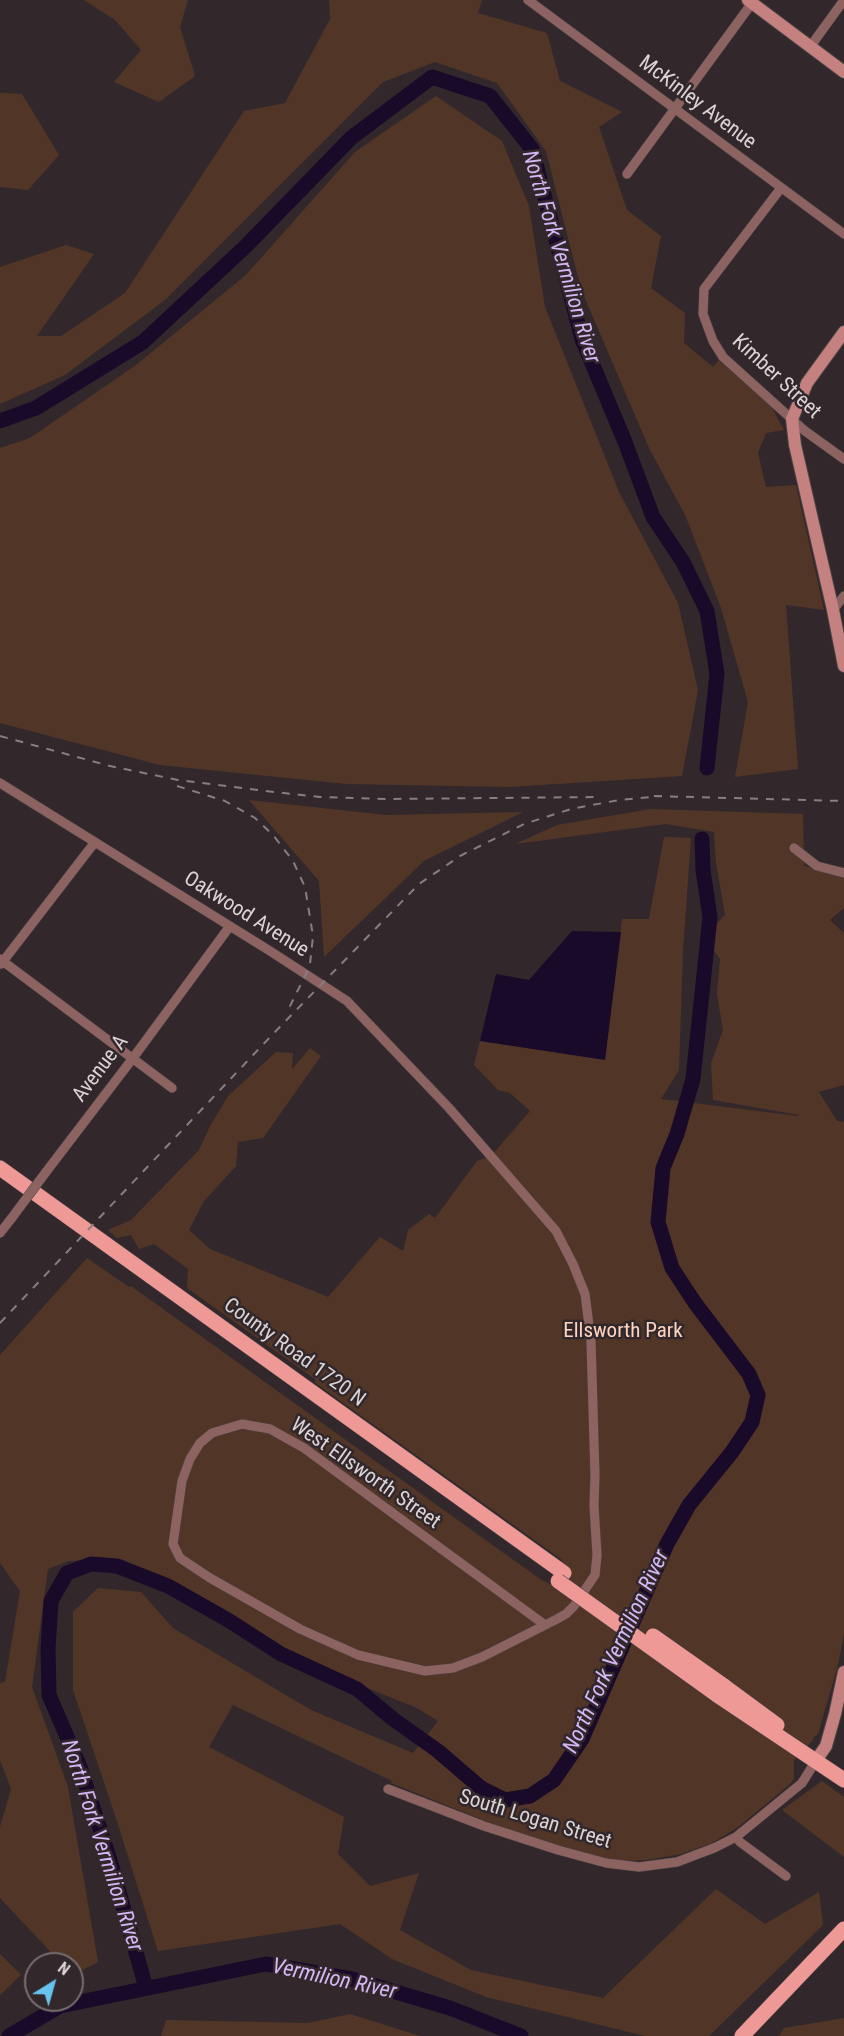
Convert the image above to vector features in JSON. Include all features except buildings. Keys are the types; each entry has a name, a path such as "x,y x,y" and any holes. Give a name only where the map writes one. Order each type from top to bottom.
{"main road":[{"name":"County Road 1720 N","path":"0,1168 561,1577"},
{"name":"County Road 1720 N","path":"0,1181 561,1577"},
{"path":"561,1577 721,1690 743,1713 844,1779"},
{"path":"742,2036 844,1929"},
{"path":"823,1953 844,1939"}],"street":[{"name":"McKinley Avenue","path":"528,0 844,234"},
{"path":"810,47 844,0"},
{"path":"627,174 750,2 844,72"},
{"name":"Kimber Street","path":"781,188 704,290 704,314 713,341 723,357 792,419 844,459"},
{"path":"844,332 807,383 792,419 795,445 844,666"},
{"path":"833,610 844,596"},
{"name":"Oakwood Avenue","path":"0,783 347,1001 449,1108"},
{"path":"95,842 1,962 172,1088"},
{"path":"794,848 817,866 844,873"},
{"name":"Avenue A","path":"0,1233 230,926"},
{"name":"West Ellsworth Street","path":"449,1108 556,1231 585,1294 591,1341 597,1555 595,1575 566,1614 545,1625 482,1657 453,1668 425,1671 358,1655 300,1629 210,1578 180,1558 173,1544 183,1481 190,1459 200,1443 212,1433 242,1424 270,1429 304,1448 545,1625"},
{"path":"816,1759 826,1746 844,1672"},
{"name":"South Logan Street","path":"388,1790 484,1826 558,1850 606,1863 639,1867 677,1862 736,1837 802,1783 816,1759"},
{"path":"736,1837 786,1876"}],"green space":[{"path":"84,0 188,0 180,27 195,76 159,102 114,82 141,50 115,20"},
{"path":"329,0 482,0 478,13 547,33 560,81 622,112 599,127 627,210 661,236 651,288 685,313 684,343 713,367 719,360 771,406 784,430 766,433 758,453 766,487 796,485 824,610 786,605 798,769 735,777 748,702 721,608 686,517 649,448 581,289 546,151 497,83 435,62 383,82 165,300 65,375 0,404 0,267 66,245 94,254 37,336 61,336 125,293 244,111 285,103 330,19"},
{"path":"0,93 22,94 59,155 28,190 0,187"},
{"path":"436,96 502,141 529,206 545,307 619,492 678,603 698,690 682,776 510,787 346,784 160,765 0,723 0,448 30,438 136,365 246,275 355,152"},
{"path":"249,800 386,815 523,812 424,861 324,957 319,881"},
{"name":"Ellsworth Park","path":"650,809 803,814 804,866 844,874 844,908 830,920 844,933 844,1085 819,1092 837,1121 844,1122 844,1634 838,1665 818,1734 794,1760 794,1779 789,1785 738,1827 712,1843 681,1854 647,1860 624,1861 575,1852 511,1831 391,1783 392,1781 233,1705 209,1747 344,1817 338,1854 370,1886 419,1873 400,1930 471,1970 603,1998 716,1889 765,1924 819,1892 823,1925 709,2036 645,2036 486,1997 392,1959 340,1924 158,1951 73,1690 73,1612 98,1588 141,1592 173,1628 311,1710 413,1753 438,1721 417,1708 360,1685 288,1651 201,1597 121,1559 68,1561 48,1569 32,1687 68,1787 98,1962 84,1969 84,1952 51,1952 0,1898 0,1827 11,1789 0,1760 0,1683 5,1682 20,1591 0,1563 0,1355 87,1258 129,1287 131,1286 540,1579 554,1586 563,1564 561,1559 187,1288 188,1269 154,1244 139,1249 131,1235 117,1238 108,1230 131,1220 199,1150 228,1096 276,1052 293,1053 292,1069 310,1048 321,1056 263,1138 238,1142 236,1166 204,1201 189,1230 210,1249 328,1297 380,1237 403,1251 408,1230 429,1214 435,1218 477,1161 491,1156 530,1111 510,1093 498,1090 474,1065 480,1041 605,1059 622,919 649,919 664,837 691,838 683,950 679,1070 661,1099 799,1115 713,1100 711,1063 723,1030 717,994 720,959 704,937 725,915 716,863 714,832 665,824 515,844 557,825"},
{"path":"822,1781 844,1797 844,1857 782,1810"},
{"path":"0,1954 21,1975 0,1995"},
{"path":"350,2014 420,2036 161,2036 166,2020 308,2023"},
{"path":"844,2018 844,2036 779,2036 784,2028"}],"shaded area":[{"path":"572,931 621,932 605,1060 480,1041 496,974 529,980"}],"waterway":[{"name":"North Fork Vermilion River","path":"0,421 36,408 143,342 246,246 351,138 432,77 490,96 532,149 582,339 653,517 683,562 707,611 717,674 707,768"},
{"name":"North Fork Vermilion River","path":"146,1988 110,1860 80,1767 49,1695 48,1649 51,1601 67,1573 91,1564 117,1566 168,1586 228,1620 281,1654 357,1689 393,1719 438,1751 481,1788 505,1800 530,1796 554,1780 582,1739 667,1544 689,1505 732,1452 752,1422 758,1395 749,1374 695,1303 672,1268 658,1222 663,1168 677,1134 693,1079 710,917 703,870 702,839"},
{"name":"Vermilion River","path":"9,2036 60,2006 266,1964 352,1979 450,2008 521,2036"}],"railway":[{"path":"0,736 110,766 178,780 320,797 387,799 600,797"},
{"path":"177,786 225,801 255,818 273,835 293,861 305,887 313,936 310,964 287,1012"},
{"path":"654,796 844,801"},
{"path":"0,1323 272,1035 419,884 460,856 524,824 571,809 619,800 662,796"}]}
